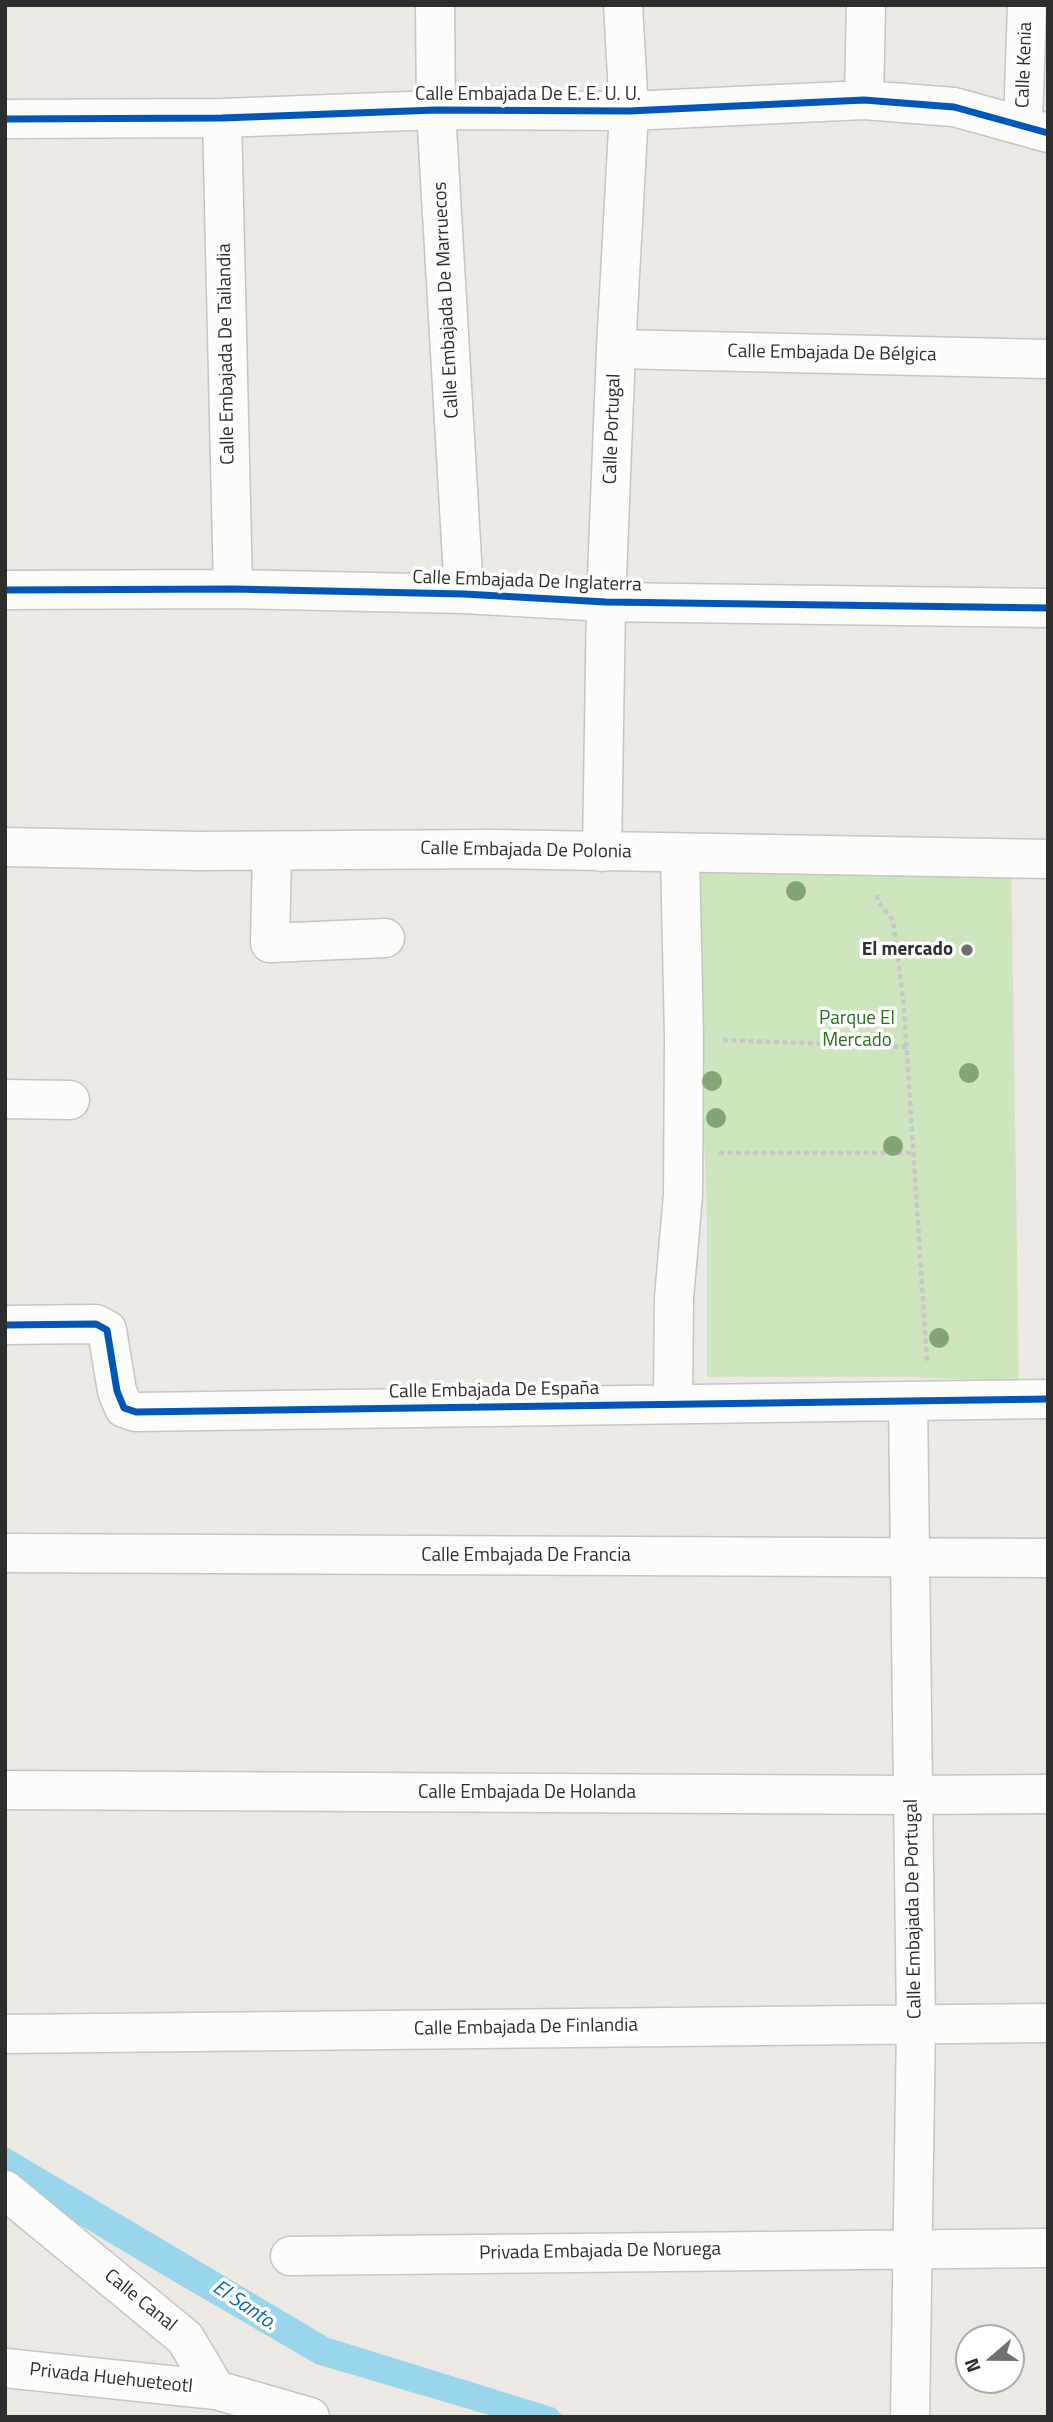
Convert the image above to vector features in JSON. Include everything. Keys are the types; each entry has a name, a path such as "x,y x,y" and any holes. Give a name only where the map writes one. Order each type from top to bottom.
{"street":[{"name":"Calle Embajada De Marruecos","path":"435,5 436,110 464,594"},
{"name":"Calle Portugal","path":"602,852 606,602 629,111 623,5"},
{"path":"864,100 866,5"},
{"name":"Calle Kenia","path":"1027,5 1035,129"},
{"name":"Calle Embajada De E. E. U. U.","path":"5,119 222,118 436,110 629,111 864,100 954,107 1035,129"},
{"name":"Calle Embajada De Tailandia","path":"222,118 233,589"},
{"name":"Calle Embajada De Bélgica","path":"616,349 1048,359"},
{"name":"Calle Embajada De Inglaterra","path":"5,590 233,589 464,594 606,602 1048,608"},
{"name":"Calle Embajada De Polonia","path":"5,847 272,851 492,849 1048,859"},
{"path":"272,851 270,943 385,938"},
{"path":"673,1404 674,1298 683,1195 684,1038 680,853"},
{"path":"5,1099 70,1100"},
{"name":"Calle Embajada De España","path":"5,1325 96,1324 107,1330 117,1391 124,1408 136,1412 1048,1399"},
{"name":"Calle Embajada De Portugal","path":"910,2417 916,2024 911,1558 920,1400"},
{"name":"Calle Embajada De Francia","path":"5,1553 1048,1558"},
{"name":"Calle Embajada De Holanda","path":"5,1790 912,1796 1048,1794"},
{"name":"Calle Embajada De Finlandia","path":"5,2034 1048,2023"},
{"name":"Calle Canal","path":"5,2190 185,2338 216,2390"},
{"name":"Privada Embajada De Noruega","path":"290,2256 1048,2248"},
{"name":"Privada Huehueteotl","path":"5,2368 216,2390"},
{"path":"216,2390 310,2417"}],"path":[{"path":"874,856 878,902 893,920 907,1047 924,1329 920,1400"},
{"path":"684,1038 907,1047"},
{"path":"683,1153 915,1153"}],"green space":[{"name":"Parque El Mercado","path":"693,844 1011,854 1019,1382 904,1377 707,1377 707,1215"}],"water":[{"name":"El Santo.","path":"5,2146 329,2338 555,2408 564,2417 496,2417 316,2364 5,2180"}],"cycle path":[{"path":"5,119 222,118 436,110 629,111 864,100 954,107 1048,133"},
{"path":"5,590 233,589 464,594 606,602 1048,608"},
{"path":"5,1325 96,1324 107,1330 117,1391 124,1408 136,1412 1048,1399"}],"place":[{"name":"El mercado","path":"967,950"}]}
